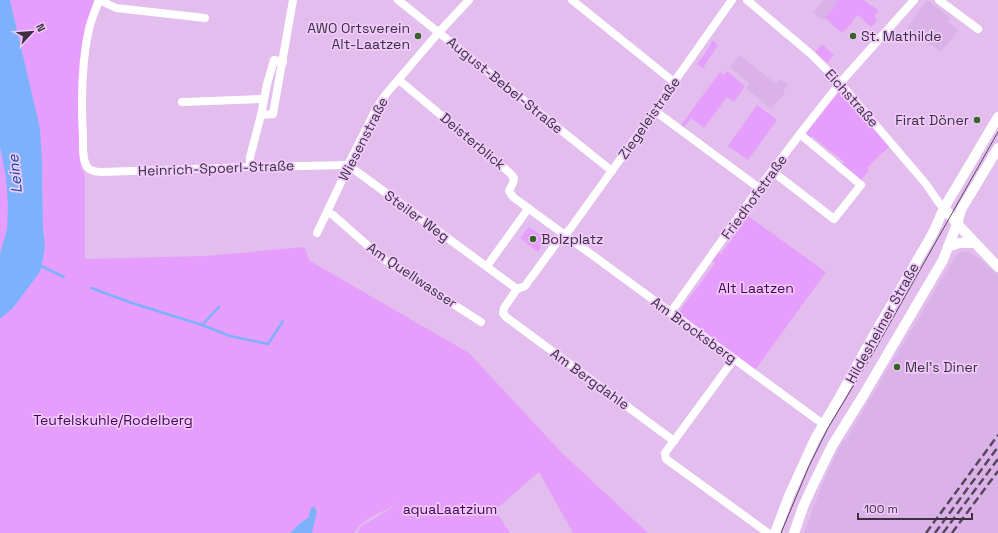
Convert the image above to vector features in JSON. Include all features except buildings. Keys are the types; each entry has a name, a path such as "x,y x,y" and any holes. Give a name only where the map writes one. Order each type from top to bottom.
{"main road":[{"name":"Hildesheimer Straße","path":"775,533 802,467 823,424 933,233 944,208 998,117"},
{"name":"Hildesheimer Straße","path":"794,533 812,486 832,446 863,396 942,260 957,224 961,210 998,148"},
{"path":"944,208 957,224 998,267"},
{"path":"948,247 959,243 975,243"}],"street":[{"path":"99,0 116,8 205,18"},
{"name":"Heinrich-Spoerl-Straße","path":"99,0 89,28 81,83 84,156 87,166 92,171 101,172 348,165"},
{"path":"261,115 273,114 293,0"},
{"name":"August-Bebel-Straße","path":"398,0 440,32 612,171"},
{"name":"Wiesenstraße","path":"316,233 376,109 386,94 470,0"},
{"path":"572,0 674,82"},
{"name":"Ziegeleistraße","path":"506,316 503,313 504,308 517,289 525,286 558,241 570,229 655,111 732,0"},
{"name":"Eichstraße","path":"747,0 812,55 840,83 926,184 944,208"},
{"name":"Friedhofstraße","path":"671,312 759,188 800,134 840,83 914,0"},
{"path":"939,0 978,29"},
{"path":"250,167 250,157 274,60 283,62"},
{"name":"Deisterblick","path":"399,80 510,173 514,178 509,191 513,197 528,209"},
{"path":"182,102 264,99"},
{"path":"655,111 759,188"},
{"path":"772,172 834,219 861,185 800,134"},
{"name":"Steiler Weg","path":"348,165 517,289"},
{"path":"487,266 528,209"},
{"name":"Am Brocksberg","path":"528,209 823,424"},
{"name":"Am Quellwasser","path":"327,212 333,215 383,259 481,322"},
{"name":"Am Bergdahle","path":"506,316 674,441"},
{"path":"734,359 665,453 666,459 768,533"}],"shaded area":[{"path":"824,0 863,0 879,11 874,16 877,20 871,27 858,15 842,33 825,18 822,20 813,13"},
{"path":"927,0 951,18 948,22 958,30 941,52 907,28"},
{"path":"739,55 776,84 780,79 788,85 783,91 785,93 771,109 746,88 749,83 730,67"},
{"path":"969,251 998,276 998,533 804,533 821,487 843,440 845,441 955,257 960,252"}],"green space":[{"name":"Teufelskuhle/Rodelberg","path":"10,0 94,0 86,27 79,82 78,116 81,168 85,175 85,259 206,256 304,247 310,261 469,353 561,452 648,533 573,533 539,472 495,510 510,533 358,533 360,527 400,503 368,519 362,523 354,533 312,533 317,512 311,508 308,518 300,523 290,533 0,533 0,319 13,308 40,272 45,246 43,228 40,128"},
{"path":"837,0 863,0 879,11 874,16 877,20 871,27 858,15 842,33 825,18 836,4 835,3"},
{"path":"712,40 718,45 703,68 697,64 710,46"},
{"path":"822,44 834,55 827,63 815,52"},
{"path":"727,71 745,86 734,102 727,97 704,128 691,118 684,127 681,125 720,72 724,75"},
{"path":"839,85 890,146 867,168 869,170 859,183 840,167 844,162 812,136 809,140 802,135"},
{"path":"757,105 777,120 748,160 728,146"},
{"path":"0,147 6,178 9,209 7,230 0,254"},
{"name":"Alt Laatzen","path":"748,216 826,272 753,373 676,316 715,263 709,258 715,250 721,254"},
{"name":"Bolzplatz","path":"529,227 546,239 538,252 520,238"}],"water":[{"name":"Leine","path":"0,0 10,0 40,128 43,228 45,246 40,272 13,308 0,319 0,254 7,229 8,206 6,178 0,147"},
{"path":"314,506 317,512 312,533 290,533 300,523 308,518 311,508"}],"waterway":[{"path":"41,266 64,277"},
{"path":"91,288 132,303 202,325 230,336 268,344 283,321"},
{"path":"202,325 219,307"}],"tram line":[{"path":"781,533 809,466 828,428 873,353 998,132"}],"railway":[{"path":"926,533 998,435"},
{"path":"935,533 998,447"},
{"path":"943,533 998,459"},
{"path":"952,533 998,471"}],"place":[{"name":"AWO Ortsverein Alt-Laatzen","path":"418,36"},
{"name":"St. Mathilde","path":"853,36"},
{"name":"Firat Döner","path":"977,120"},
{"name":"Bolzplatz","path":"533,239"},
{"name":"Mel's Diner","path":"897,367"}],"park label":[{"name":"aquaLaatzium","path":"450,509"}]}
